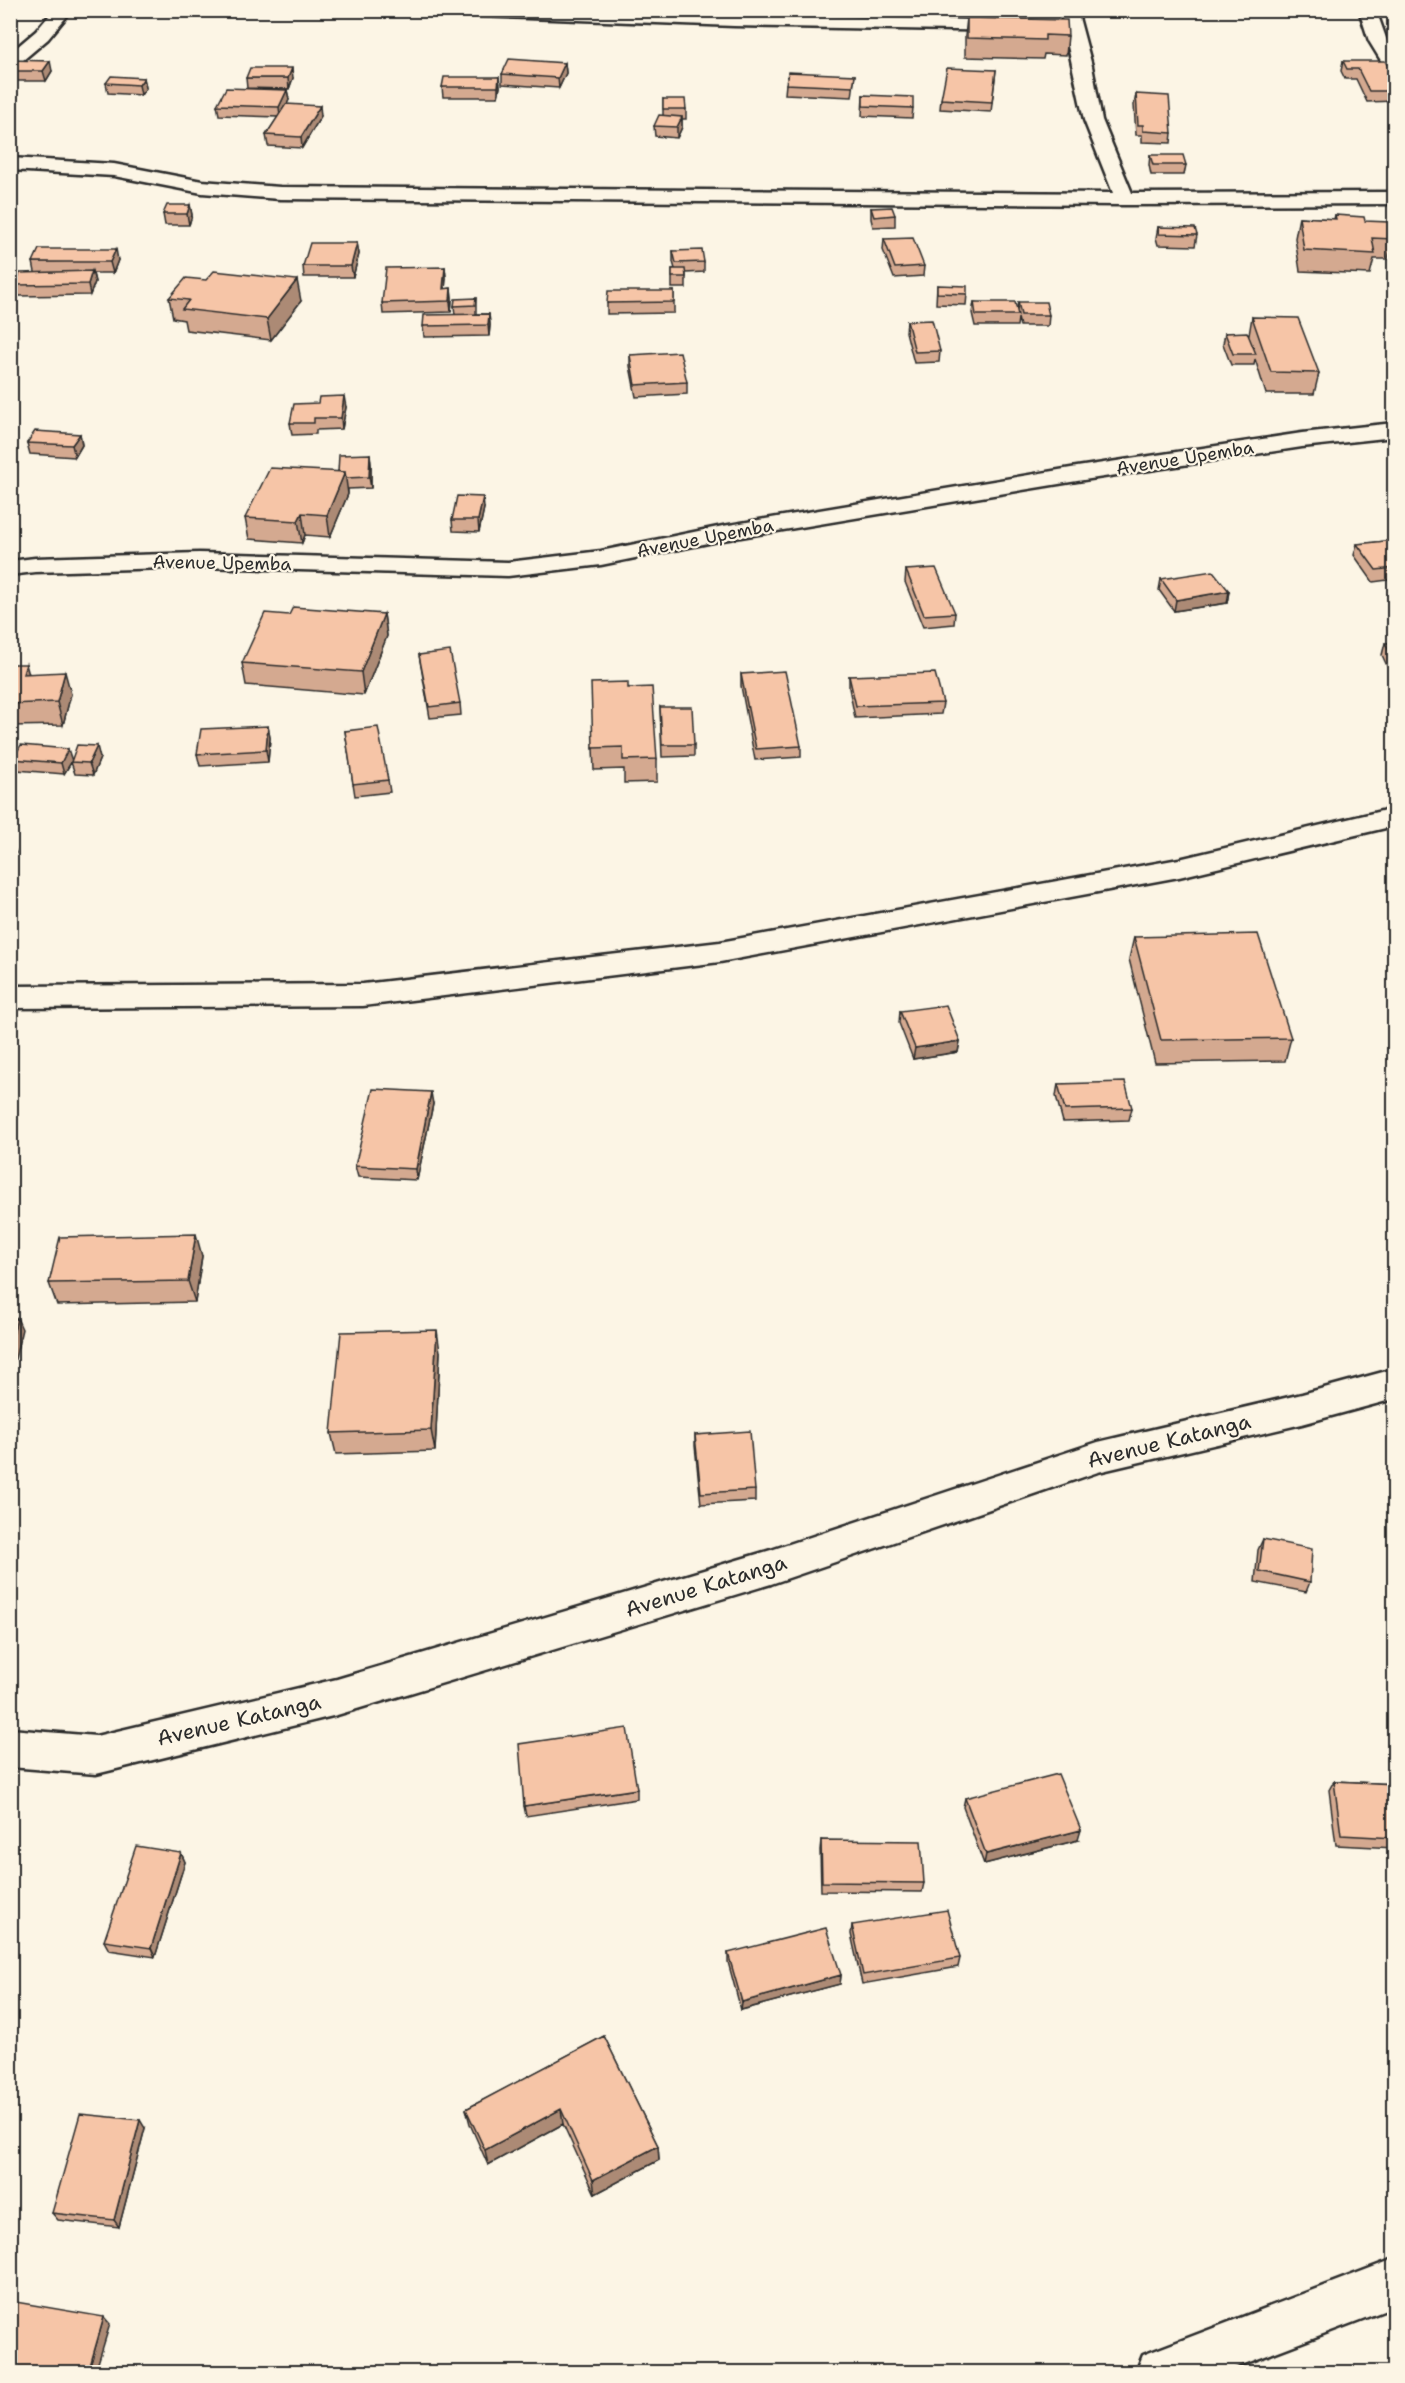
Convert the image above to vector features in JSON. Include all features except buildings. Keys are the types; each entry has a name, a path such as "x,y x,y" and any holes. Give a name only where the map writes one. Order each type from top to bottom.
{"street":[{"path":"10,62 42,35 64,10"},
{"path":"453,10 734,21 1069,19 1083,66 1093,120 1125,199"},
{"path":"1367,10 1378,41 1395,68"},
{"path":"10,164 114,170 202,187 280,193 1125,199 1395,198"},
{"name":"Avenue Upemba","path":"10,568 35,565 199,561 508,569 602,558 723,533 1077,474 1302,440 1395,430"},
{"path":"10,997 363,994 720,952 1179,868 1395,817"},
{"name":"Avenue Katanga","path":"10,1748 96,1755 337,1697 771,1567 1098,1457 1302,1409 1395,1384"},
{"path":"1161,2373 1395,2283"}]}
